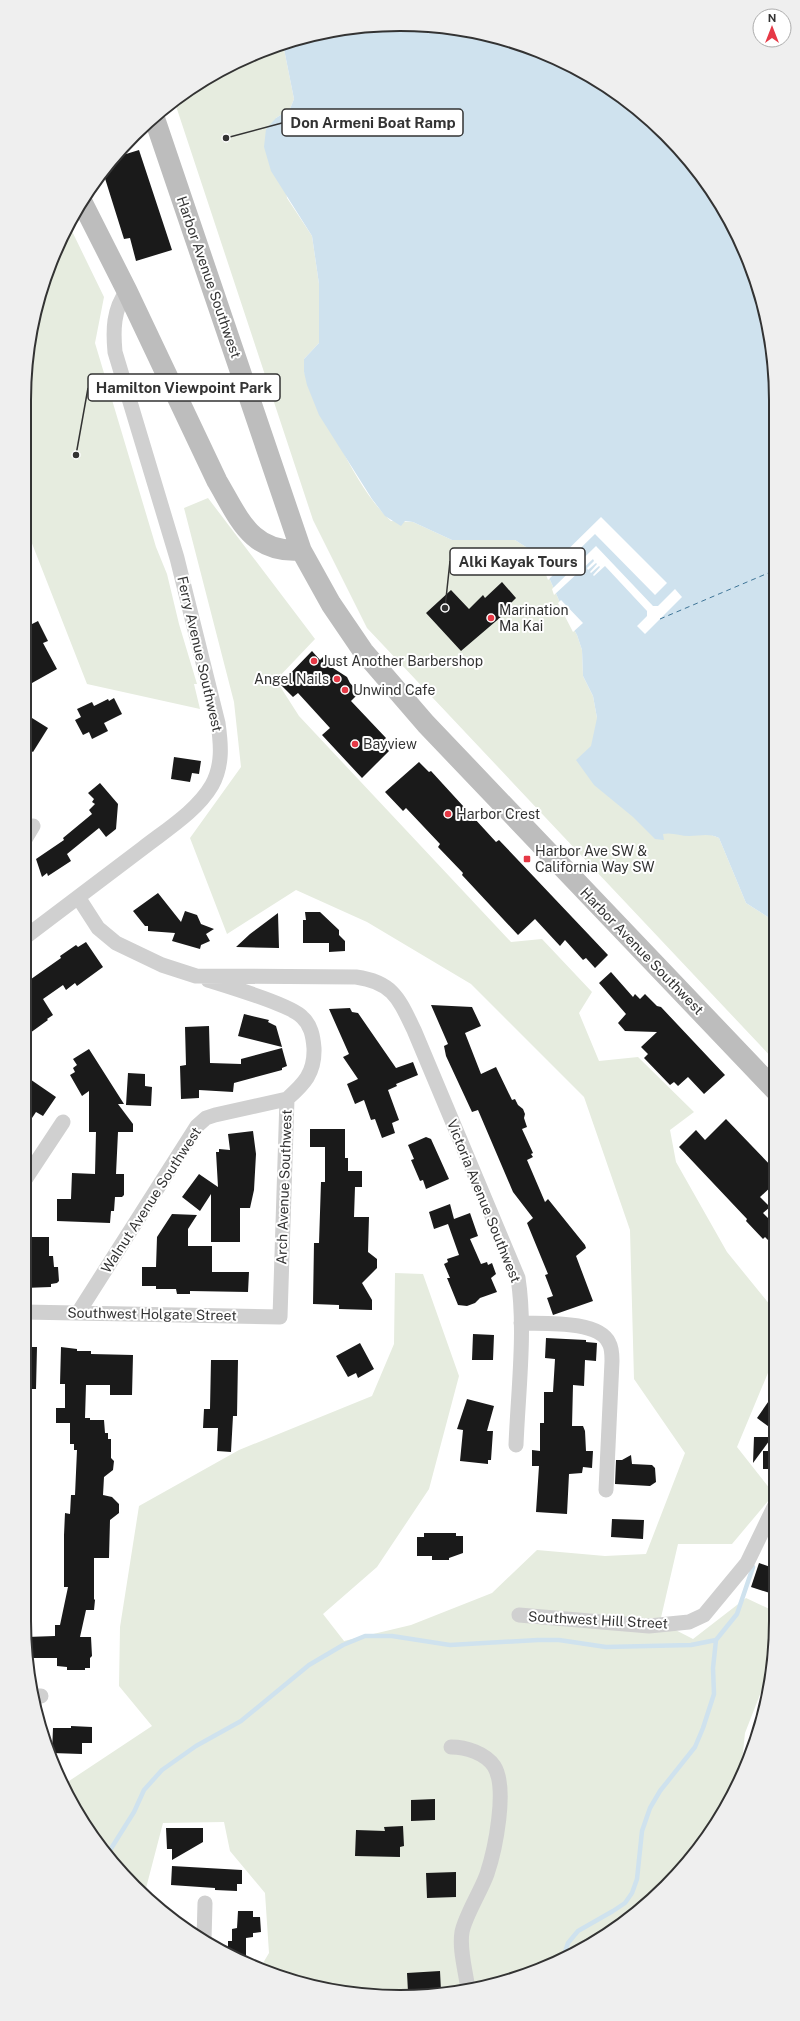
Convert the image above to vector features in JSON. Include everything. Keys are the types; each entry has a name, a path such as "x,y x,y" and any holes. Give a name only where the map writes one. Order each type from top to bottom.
{"main road":[{"name":"Harbor Avenue Southwest","path":"156,124 301,550 331,604 362,651 415,713 769,1084"},
{"path":"85,208 127,291 217,481 246,529 267,546 290,551 301,550"}],"street":[{"name":"Ferry Avenue Southwest","path":"31,933 171,826 200,800 212,784 220,764 221,744 218,722 179,565 115,352 115,321 119,304 127,291"},
{"name":"Arch Avenue Southwest","path":"78,897 98,928 116,943 162,965 289,1009 302,1016 309,1026 313,1038 314,1052 312,1069 305,1083 286,1099 280,1317"},
{"name":"Victoria Avenue Southwest","path":"196,976 356,977 371,980 384,985 393,993 414,1030 518,1278 521,1323 516,1445"},
{"name":"Walnut Avenue Southwest","path":"78,1313 197,1126 206,1118 215,1115 286,1099"},
{"path":"31,1170 63,1122"},
{"name":"Southwest Holgate Street","path":"31,1312 280,1317"},
{"path":"521,1323 569,1325 601,1332 609,1342 612,1352 606,1490"},
{"name":"Southwest Hill Street","path":"519,1615 650,1626 688,1622 704,1615 747,1563 769,1517"},
{"path":"451,1747 463,1747 486,1757 494,1767 500,1800 499,1821 488,1873 462,1932 462,1949 467,1984"},
{"path":"204,1934 205,1903"}],"shaded area":[{"path":"284,50 294,99 290,109 276,118 287,198 312,236 319,284 319,343 304,359 304,372 332,430 365,490 391,521 413,522 452,540 515,540 529,549 544,566 565,614 577,635 582,650 583,676 593,696 597,718 709,834 719,838 746,903 769,918 769,1055 367,628 313,520 176,106 216,80 237,69"},
{"path":"72,231 104,297 95,343 156,547 167,574 179,624 197,684 194,684 200,709 87,684 31,541 31,400 34,352 38,328 51,281"},
{"path":"208,498 315,639 276,680 299,716 511,942 542,939 592,992 579,1013 599,1061 638,1057 694,1112 670,1130 676,1162 727,1252 769,1304 769,1370 737,1447 769,1488 769,1500 732,1544 678,1544 660,1622 693,1639 746,1598 769,1609 768,1645 763,1686 745,1733 741,1762 720,1806 693,1846 661,1882 625,1914 584,1941 541,1962 496,1977 472,1983 448,1987 400,1990 352,1987 304,1977 263,1963 269,1953 265,1893 230,1851 224,1822 163,1823 146,1888 107,1846 80,1806 68,1782 152,1726 119,1686 120,1627 139,1506 239,1450 372,1396 394,1344 395,1273 423,1274 459,1376 429,1489 377,1567 323,1614 344,1641 411,1625 492,1593 537,1550 605,1556 646,1554 685,1453 634,1379 630,1230 584,1097 471,984 367,922 296,890 227,934 190,838 241,767 234,702 184,508"}],"water":[{"path":"400,31 448,34 496,44 541,59 563,69 584,80 625,107 661,139 693,175 720,216 741,259 756,304 766,352 768,376 769,918 746,903 719,838 708,835 689,836 663,834 664,840 655,839 633,817 594,785 576,760 591,746 597,718 593,696 583,676 582,650 577,635 565,614 544,566 529,549 515,540 452,540 413,522 405,521 401,526 385,516 372,499 319,415 307,385 304,372 304,359 319,343 319,284 312,236 271,171 264,147 266,129 276,118 290,109 294,99 284,50 304,44 352,34"}],"pier":[{"path":"601,517 667,583 655,595 595,534 548,580 545,572"},
{"path":"596,546 653,606 658,606 675,589 682,597 645,634 637,626 647,616 647,611 605,566 594,576 593,575 600,567 599,566 591,573 590,572 597,564 596,563 588,570 587,568 594,561 593,559 554,595 552,589"},
{"path":"561,600 583,623 573,632 558,603"}],"building":[{"path":"139,150 172,250 136,261 130,238 124,239 105,178 126,154"},
{"path":"502,582 516,598 500,614 502,616 461,651 426,613 451,590 469,609 483,595 485,598"},
{"path":"38,621 48,641 43,643 57,669 32,683 31,681 31,624"},
{"path":"312,651 320,660 323,657 333,668 347,677 359,693 351,701 386,738 381,743 389,751 362,778 322,735 330,728 298,693 293,697 280,684"},
{"path":"114,698 122,714 104,723 108,731 92,739 89,732 83,735 75,720 81,717 77,709 92,702 94,706 108,699 109,701"},
{"path":"31,717 48,728 33,752 31,751"},
{"path":"174,757 201,761 199,774 192,773 190,782 171,779"},
{"path":"419,762 429,772 431,771 496,842 499,840 608,955 595,968 586,958 583,960 565,940 560,946 535,919 518,935 438,847 440,844 406,808 403,811 385,792"},
{"path":"100,783 118,804 116,829 106,837 99,828 67,854 71,861 48,876 47,873 42,877 36,859 64,840 63,838 92,814 89,810 95,804 92,802 94,799 88,793"},
{"path":"158,893 181,922 185,911 197,915 201,924 214,929 206,934 210,941 201,945 200,949 172,941 175,933 148,931 148,926 145,926 133,911"},
{"path":"305,912 320,912 339,930 339,935 345,941 345,951 329,952 329,943 303,943 303,920 306,920"},
{"path":"278,913 279,948 236,947 250,934"},
{"path":"86,942 103,967 77,986 75,983 66,990 63,985 43,999 53,1015 31,1032 31,979 61,958 60,956 76,945 78,947"},
{"path":"611,972 633,997 635,994 640,999 645,994 657,1006 661,1007 725,1075 704,1094 688,1077 678,1086 674,1082 670,1085 644,1058 648,1054 641,1047 657,1032 625,1031 618,1023 626,1014 599,983"},
{"path":"431,1005 472,1007 481,1026 465,1033 481,1074 496,1067 512,1100 515,1099 518,1105 523,1109 527,1127 522,1129 533,1153 531,1154 533,1157 527,1160 545,1202 548,1199 585,1245 586,1248 576,1256 593,1301 553,1315 547,1298 553,1296 545,1275 548,1274 527,1223 533,1218 513,1192 478,1110 472,1112 446,1056 444,1046 448,1044"},
{"path":"350,1008 352,1012 358,1013 396,1068 413,1062 418,1075 396,1084 397,1086 388,1090 399,1120 392,1123 395,1133 382,1138 375,1119 371,1120 364,1100 355,1104 347,1084 358,1079 343,1057 349,1054 329,1009"},
{"path":"244,1014 269,1020 268,1022 276,1026 282,1047 238,1036"},
{"path":"209,1026 210,1063 241,1064 241,1059 282,1048 287,1066 282,1068 282,1070 234,1083 233,1092 199,1090 199,1098 181,1099 180,1066 186,1065 185,1027"},
{"path":"89,1049 124,1104 118,1104 133,1124 133,1132 118,1132 116,1174 124,1174 124,1195 122,1197 115,1197 114,1211 111,1211 110,1223 57,1221 57,1199 71,1199 72,1173 95,1174 96,1132 89,1132 89,1091 82,1096 70,1075 75,1072 73,1068 77,1065 73,1059"},
{"path":"128,1073 145,1074 145,1086 152,1087 151,1106 126,1105"},
{"path":"31,1080 56,1097 43,1116 36,1112 31,1120"},
{"path":"726,1119 769,1164 769,1189 760,1197 769,1206 769,1208 763,1213 769,1219 769,1241 765,1237 763,1239 746,1221 747,1219 679,1147 696,1130 705,1140"},
{"path":"310,1129 345,1129 345,1158 348,1158 348,1171 362,1171 362,1187 355,1187 354,1217 369,1217 368,1252 377,1259 377,1268 362,1283 372,1300 372,1310 339,1309 339,1305 313,1304 314,1243 319,1243 321,1182 325,1182 325,1147 310,1147"},
{"path":"253,1131 256,1154 254,1190 250,1208 240,1208 240,1242 211,1242 211,1194 200,1211 182,1197 199,1174 218,1187 216,1152 219,1152 219,1149 230,1150 228,1134"},
{"path":"426,1137 431,1139 449,1179 426,1189 423,1180 420,1181 411,1160 414,1159 408,1145"},
{"path":"450,1204 454,1219 470,1213 478,1236 470,1239 481,1264 487,1262 488,1265 492,1263 496,1274 491,1278 497,1292 480,1298 475,1303 467,1306 458,1305 447,1278 450,1278 444,1264 448,1262 447,1259 459,1255 448,1224 434,1229 429,1212"},
{"path":"172,1214 197,1215 188,1229 188,1246 212,1246 212,1272 249,1272 248,1292 190,1291 190,1294 177,1294 176,1289 156,1289 156,1286 142,1286 142,1267 156,1267 157,1237"},
{"path":"31,1237 49,1237 49,1256 53,1256 54,1267 58,1267 59,1281 51,1284 51,1287 31,1288"},
{"path":"473,1334 494,1335 493,1360 472,1360"},
{"path":"546,1338 586,1340 586,1342 597,1343 596,1361 585,1360 584,1386 573,1385 572,1426 583,1426 585,1431 586,1451 593,1451 592,1468 583,1467 582,1473 569,1474 567,1514 536,1512 539,1466 532,1466 532,1450 540,1451 540,1423 544,1423 544,1392 553,1392 555,1359 545,1358"},
{"path":"360,1343 374,1369 358,1378 356,1373 348,1377 336,1356"},
{"path":"31,1347 37,1347 36,1389 31,1389"},
{"path":"61,1347 77,1349 77,1351 91,1351 91,1354 133,1355 132,1395 110,1395 110,1385 86,1385 85,1418 90,1418 90,1420 104,1420 105,1433 108,1433 108,1439 111,1439 111,1458 114,1461 113,1470 104,1477 103,1495 112,1497 119,1504 119,1513 110,1520 109,1558 94,1558 94,1610 86,1610 80,1637 91,1637 92,1656 90,1658 90,1668 85,1668 85,1670 67,1670 67,1667 57,1666 57,1658 33,1658 32,1637 55,1636 55,1625 60,1625 68,1587 64,1587 65,1513 70,1514 71,1495 75,1495 77,1450 74,1450 74,1444 70,1444 70,1423 56,1423 56,1408 65,1408 65,1384 60,1384"},
{"path":"211,1360 238,1360 237,1416 233,1416 231,1452 217,1451 218,1428 203,1428 204,1409 210,1409"},
{"path":"467,1399 494,1406 487,1431 493,1431 491,1460 488,1460 488,1464 460,1461 463,1430 457,1429"},
{"path":"769,1401 769,1427 757,1418"},
{"path":"754,1437 769,1437 769,1441 753,1463"},
{"path":"763,1451 769,1451 769,1469 763,1469"},
{"path":"631,1455 632,1464 652,1465 655,1468 656,1482 650,1486 615,1484 616,1460 622,1460"},
{"path":"612,1519 644,1520 643,1539 611,1537"},
{"path":"424,1533 456,1533 456,1536 463,1536 463,1553 449,1558 449,1560 432,1560 432,1556 417,1556 417,1537 424,1537"},
{"path":"759,1563 769,1567 769,1593 751,1587"},
{"path":"71,1726 92,1727 92,1743 82,1743 82,1754 56,1753 52,1744 53,1728 71,1728"},
{"path":"435,1799 435,1820 411,1821 411,1800"},
{"path":"403,1826 404,1846 400,1847 400,1857 355,1856 356,1830 385,1831 384,1827"},
{"path":"166,1828 203,1828 203,1842 172,1860 172,1849 167,1849"},
{"path":"172,1866 242,1870 242,1884 237,1884 237,1891 171,1885"},
{"path":"456,1872 456,1897 427,1898 426,1873"},
{"path":"238,1911 253,1911 253,1917 260,1917 261,1932 253,1933 253,1937 246,1938 246,1956 228,1948 228,1941 232,1941 232,1929 237,1928"},
{"path":"440,1971 441,1988 408,1990 407,1973"}],"waterway":[{"path":"565,1951 568,1943 578,1931 625,1903 632,1893 637,1879 642,1831 650,1808 660,1791 695,1747 714,1694 713,1668 716,1640 737,1614 753,1567"},
{"path":"110,1850 134,1812 144,1790 162,1770 196,1746 241,1721 309,1665 343,1645 365,1636 392,1636 450,1645 559,1640 606,1647 691,1645 716,1640"}],"ferry route":[{"path":"660,619 769,573"}],"place":[{"name":"Don Armeni Boat Ramp","path":"226,138"},
{"name":"Hamilton Viewpoint Park","path":"76,455"},
{"name":"Alki Kayak Tours","path":"445,608"},
{"name":"Marination Ma Kai","path":"491,618"},
{"name":"Just Another Barbershop","path":"314,661"},
{"name":"Angel Nails","path":"337,679"},
{"name":"Unwind Cafe","path":"345,690"},
{"name":"Bayview","path":"355,744"},
{"name":"Harbor Crest","path":"448,814"},
{"name":"Harbor Ave SW & California Way SW","path":"527,859"}]}
